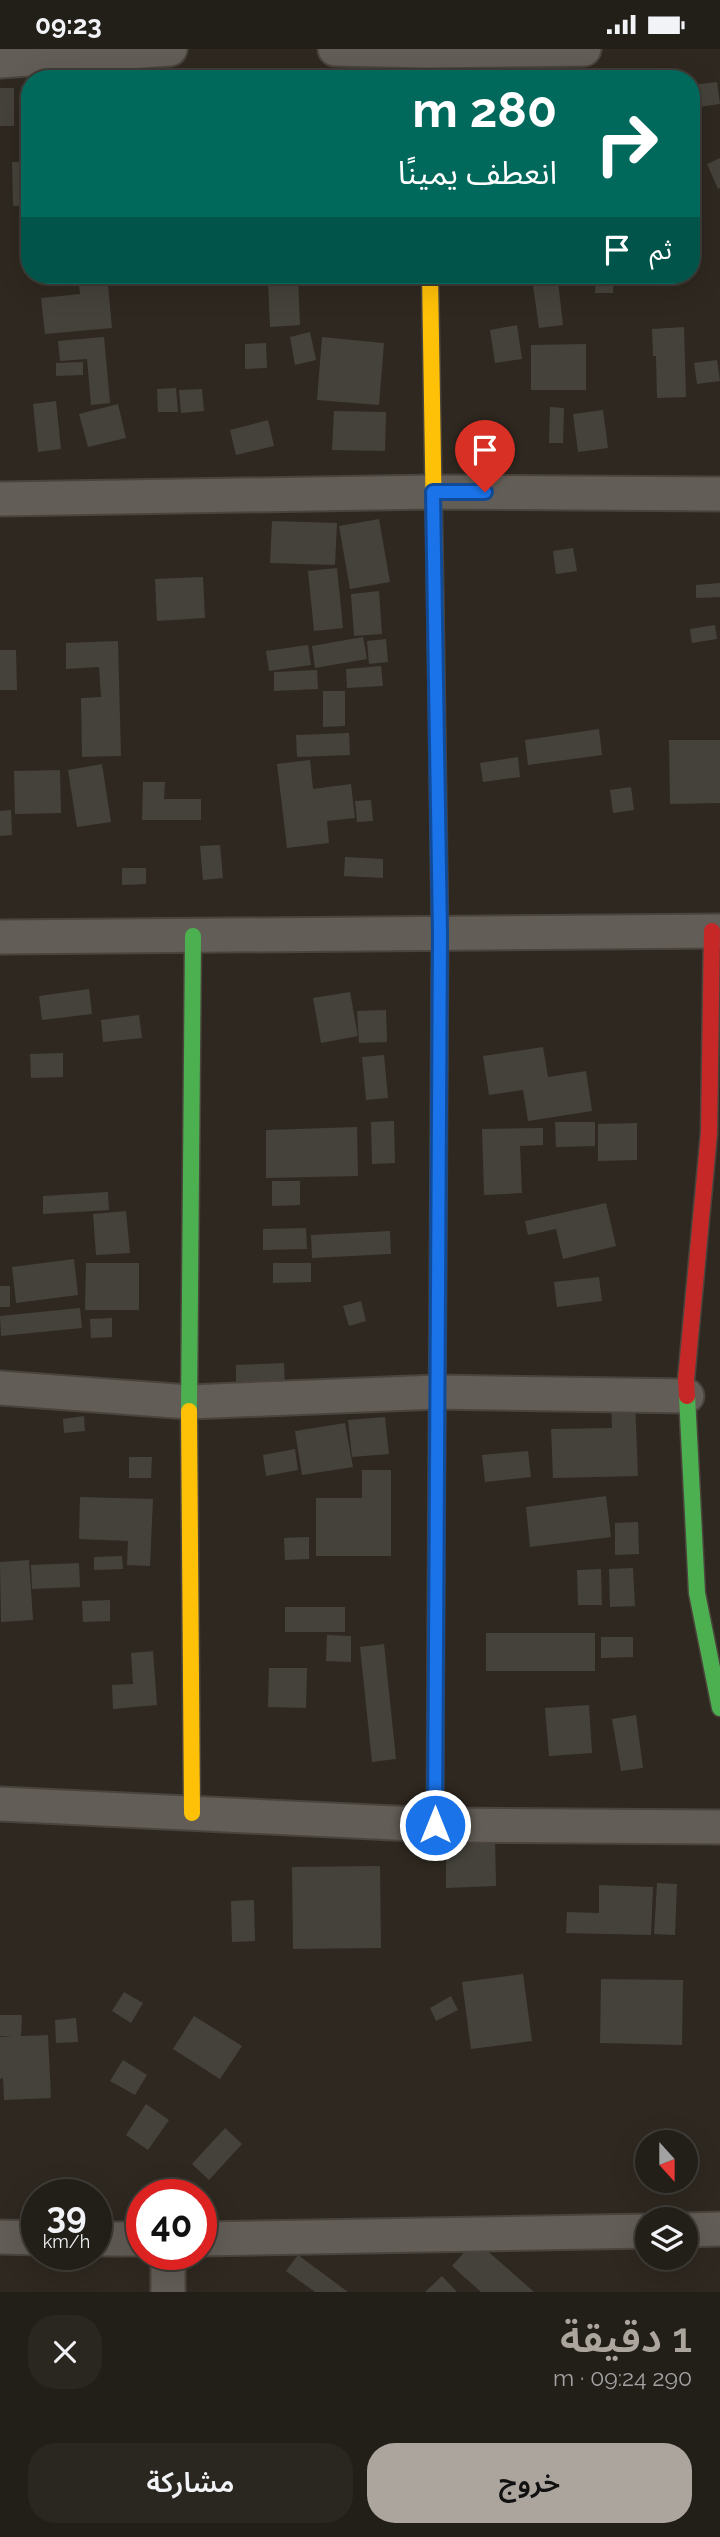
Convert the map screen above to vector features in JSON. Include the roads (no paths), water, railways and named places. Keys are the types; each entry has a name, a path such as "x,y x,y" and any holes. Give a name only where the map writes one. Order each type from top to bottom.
{"street":[{"path":"0,61 170,49"},
{"path":"335,49 427,60 584,49"},
{"path":"430,284 440,934 435,1825"},
{"path":"0,499 433,492 720,494"},
{"path":"0,937 716,931 709,1133 686,1380 720,1708"},
{"path":"192,1813 190,1402 193,936"},
{"path":"0,1388 190,1402 437,1392 687,1396"},
{"path":"0,1804 435,1825 720,1827"},
{"path":"698,2230 720,2229"},
{"path":"217,2239 635,2231"},
{"path":"0,2237 21,2238"},
{"path":"168,2270 168,2292"}]}
